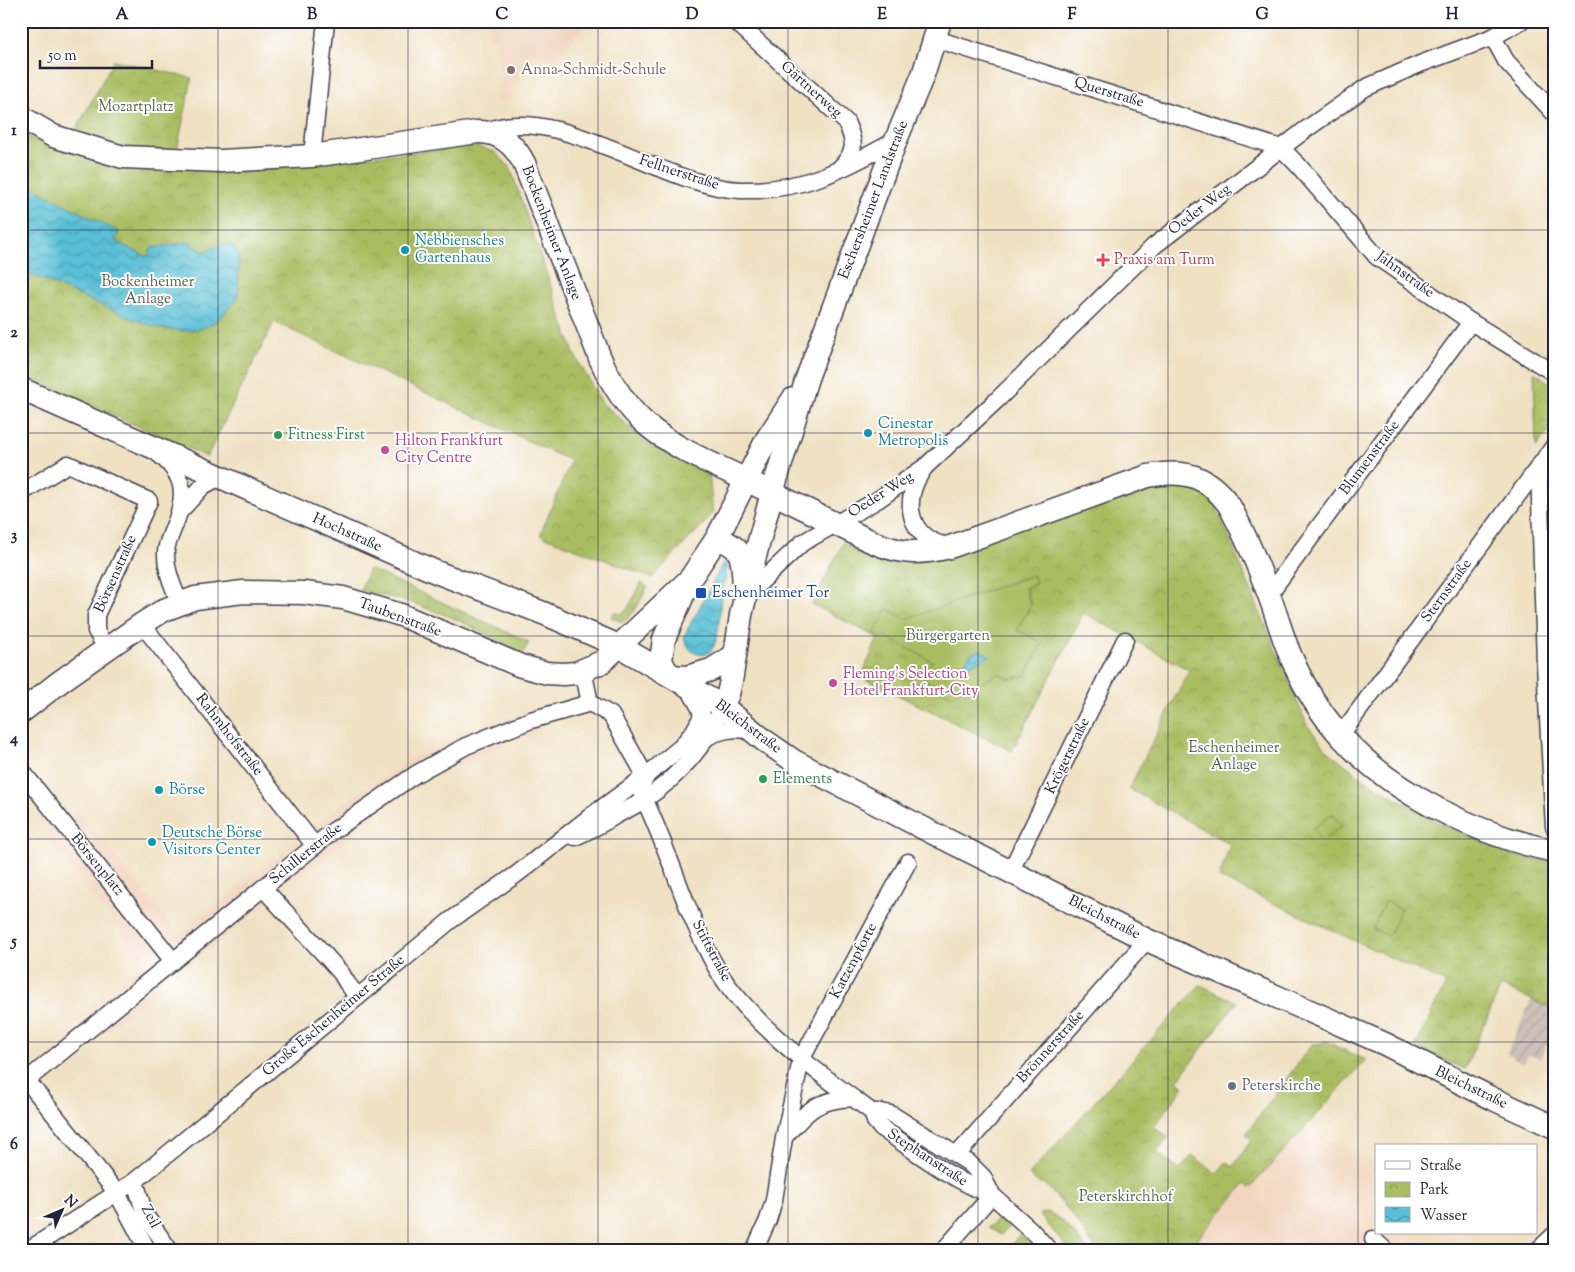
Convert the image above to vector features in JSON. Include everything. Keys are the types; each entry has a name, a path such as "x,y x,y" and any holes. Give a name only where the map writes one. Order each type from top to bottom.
{"main road":[{"name":"Eschersheimer Landstraße","path":"772,493 807,378 896,140 923,75 938,30"},
{"path":"21,117 53,136 123,157 221,161 312,156 487,131"},
{"name":"Bockenheimer Anlage","path":"487,131 498,135 509,143 524,163 600,358 610,380 622,398 647,425 667,440 747,481"},
{"name":"Eschersheimer Landstraße","path":"747,481 767,439 807,378"},
{"name":"Hochstraße","path":"21,389 436,572 543,613 619,646 679,680"},
{"path":"772,493 746,597 735,655 701,674 679,680 665,669 661,660 664,639 690,579 717,538 747,481 772,493 834,524 879,545 899,551 919,553 950,547 1148,476 1173,472 1193,476 1208,484 1223,496 1229,505 1269,594 1292,659 1308,691 1340,736 1369,764 1437,808 1504,839 1554,851"},
{"path":"717,538 739,551 746,597"},
{"path":"619,646 690,579"},
{"name":"Taubenstraße","path":"142,624 164,610 195,598 243,592 304,593 344,598 401,615 520,666 547,673 563,674 583,670 602,662 619,646"},
{"path":"21,712 106,648 142,624"},
{"name":"Große Eschenheimer Straße","path":"722,706 728,694 735,655"},
{"name":"Bleichstraße","path":"679,680 722,706 752,731 794,761 925,829 1146,940 1385,1044 1484,1095 1554,1127"}],"street":[{"path":"312,156 326,21"},
{"name":"Gärtnerweg","path":"734,21 846,122 851,133 853,145 850,157 837,171"},
{"name":"Oeder Weg","path":"834,524 879,499 926,466 998,399 1154,246 1281,148 1365,88 1420,64 1492,37 1521,21"},
{"name":"Querstraße","path":"938,30 1077,83 1281,148"},
{"path":"1492,37 1506,61 1554,113"},
{"name":"Fellnerstraße","path":"487,131 498,127 523,126 558,130 708,186 739,190 767,190 789,187 856,163 896,140"},
{"name":"Jahnstraße","path":"1281,148 1298,165 1377,257 1471,322 1554,373"},
{"name":"Blumenstraße","path":"1269,594 1471,322"},
{"path":"146,445 163,458 176,474 182,489 181,510 166,554 173,588 180,603"},
{"name":"Sternstraße","path":"1340,736 1554,446"},
{"name":"Börsenstraße","path":"21,493 68,464 149,500 96,616 96,631 106,648"},
{"name":"Oeder Weg","path":"926,466 917,478 913,489 911,509 913,518 917,527 930,540 950,547"},
{"path":"1539,466 1550,660 1554,827"},
{"path":"181,510 203,486 220,477"},
{"path":"746,597 796,548 813,535 834,524"},
{"name":"Rahmhofstraße","path":"142,624 315,846"},
{"name":"Krögerstraße","path":"1010,872 1125,640"},
{"path":"583,670 590,704 610,715 644,772"},
{"name":"Große Eschenheimer Straße","path":"25,1251 135,1181 451,920 556,844 644,772 681,747 700,723 702,716 700,708 679,680"},
{"name":"Schillerstraße","path":"23,1078 174,961 340,826 408,779 466,746 531,720 590,704"},
{"name":"Große Eschenheimer Straße","path":"556,844 588,832 645,800 685,766 714,725 722,706"},
{"path":"705,738 718,731 733,728 752,731"},
{"name":"Börsenplatz","path":"21,770 174,961"},
{"name":"Stiftstraße","path":"644,772 641,792 699,932 716,968 734,994 758,1020 801,1060"},
{"name":"Katzenpforte","path":"801,1060 908,862"},
{"path":"263,888 325,954 358,997"},
{"name":"Brönnerstraße","path":"957,1155 1146,940"},
{"path":"754,1251 768,1220 774,1200 784,1138 801,1060"},
{"name":"Stephanstraße","path":"801,1060 872,1112 891,1114 969,1163 983,1177 992,1194 1031,1230 1050,1251"},
{"name":"Zeil","path":"23,1078 117,1193 148,1251"},
{"path":"784,1138 804,1115 817,1105 833,1099 852,1098"},
{"name":"Stephanstraße","path":"872,1112 875,1121 881,1128 957,1179 974,1188 992,1194"},
{"name":"Zeil","path":"135,1181 145,1215 170,1251"},
{"path":"943,1251 992,1194"},
{"path":"1537,1251 1554,1235"},
{"path":"1373,1239 1386,1251"}],"shaded area":[{"name":"Anna-Schmidt-Schule","path":"459,21 590,21 553,60 529,51 510,100 497,102 496,84 502,79 495,38 490,38 488,22 459,26"},
{"path":"526,713 535,734 475,756 426,780 369,821 92,1043 73,1021 144,962 44,834 77,809 179,935 349,799 410,759 463,735"},
{"path":"1531,1000 1554,1010 1554,1030 1540,1059 1528,1054 1523,1064 1507,1053"},
{"path":"1304,1128 1375,1162 1375,1234 1409,1234 1394,1249 1377,1235 1361,1251 1187,1251 1245,1183 1250,1188"}],"green space":[{"name":"Mozartplatz","path":"114,60 192,78 177,150 126,149 73,135"},
{"name":"Bockenheimer Anlage","path":"21,124 52,142 312,162 475,146 495,152 510,167 574,354 603,404 649,444 709,473 713,514 652,578 540,535 571,461 274,322 207,457 21,374"},
{"path":"1534,372 1554,386 1554,424 1536,447"},
{"name":"Eschenheimer Anlage","path":"1170,480 1194,485 1215,504 1307,725 1329,752 1364,779 1439,823 1515,856 1554,862 1554,1010 1501,986 1465,1069 1415,1047 1446,983 1219,878 1230,844 1129,789 1189,670 1084,613 1012,751 861,677 878,638 812,604 843,543 893,566","holes":["1033,576 1036,584 1025,588 1031,604 1017,630 1011,679 998,673 994,674 991,678 933,661 884,636 906,619"]},
{"path":"369,569 529,642 523,653 456,619 406,601 360,590"},
{"name":"Bürgergarten","path":"1033,575 1036,584 1025,588 1031,604 1017,630 1042,643 1026,675 1011,679 998,673 994,674 991,678 952,695 924,679 932,661 884,636 883,639 874,634 887,609 906,619","holes":["971,653 981,660 966,667 965,662"]},
{"path":"642,582 647,587 638,606 631,615 623,621 611,617 614,612 621,614 627,610"},
{"path":"1333,814 1342,826 1321,841 1313,828"},
{"path":"1385,901 1401,909 1388,936 1373,929"},
{"name":"Peterskirchhof","path":"1200,985 1237,1002 1177,1081 1184,1086 1154,1127 1168,1137 1157,1153 1180,1170 1192,1155 1217,1174 1226,1162 1233,1167 1252,1139 1246,1134 1312,1044 1324,1043 1325,1041 1366,1060 1250,1188 1245,1184 1187,1251 1097,1251 1079,1224 1058,1199 1043,1183 1039,1183 1029,1175"},
{"path":"1048,1212 1065,1224 1088,1251 1070,1251 1039,1214"},
{"path":"999,1220 1004,1220 1010,1225 1001,1235 988,1227"},
{"path":"1020,1234 1035,1251 1017,1251 1011,1245"}],"water":[{"path":"21,182 119,232 115,241 147,257 152,248 188,242 204,252 224,244 233,246 239,257 238,294 236,301 216,322 203,328 183,331 159,328 133,319 21,270"},
{"path":"725,562 728,565 717,636 714,646 703,655 690,649 684,636"},
{"path":"980,650 990,656 965,667 966,661 970,656"}],"place":[{"name":"Anna-Schmidt-Schule","path":"511,70"},
{"name":"Nebbiensches Gartenhaus","path":"405,250"},
{"name":"Praxis am Turm","path":"1103,260"},
{"name":"Cinestar Metropolis","path":"868,433"},
{"name":"Fitness First","path":"278,435"},
{"name":"Hilton Frankfurt City Centre","path":"385,450"},
{"name":"Eschenheimer Tor","path":"701,593"},
{"name":"Fleming's Selection Hotel Frankfurt-City","path":"833,683"},
{"name":"Elements","path":"763,779"},
{"name":"Börse","path":"159,790"},
{"name":"Deutsche Börse Visitors Center","path":"152,842"},
{"name":"Peterskirche","path":"1232,1086"}]}
